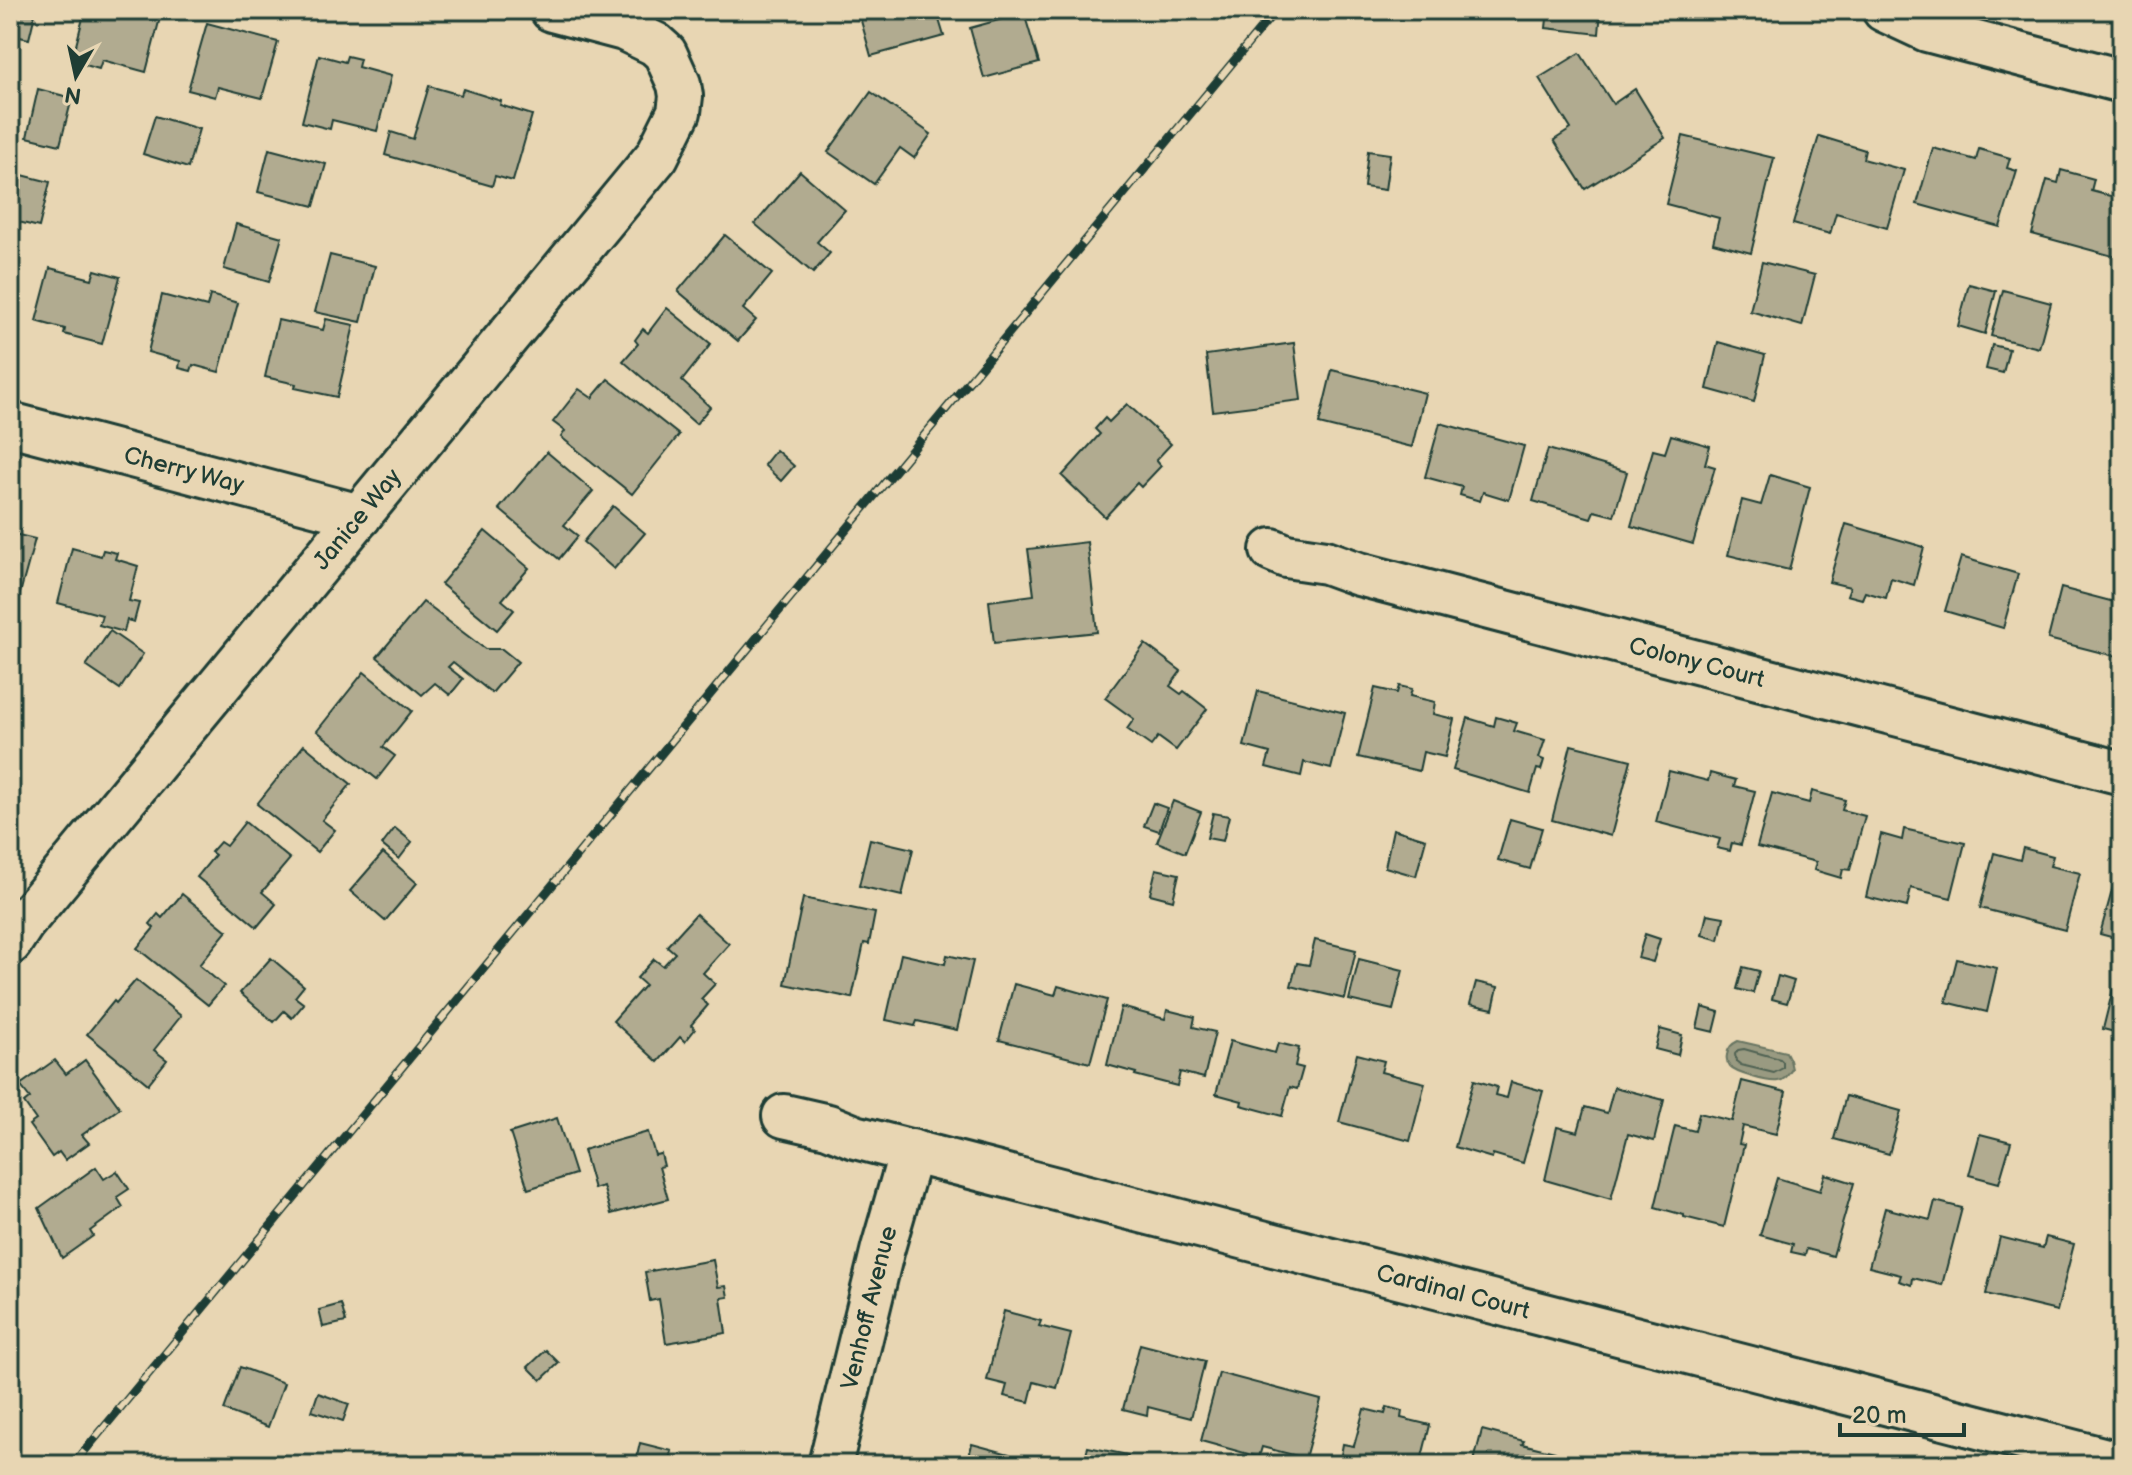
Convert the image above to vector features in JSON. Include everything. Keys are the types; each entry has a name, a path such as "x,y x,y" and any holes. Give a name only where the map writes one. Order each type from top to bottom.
{"street":[{"name":"Janice Way","path":"10,943 33,911 657,156 679,112 681,96 665,53 655,44 624,29 552,10"},
{"path":"1884,10 1927,30 2122,81"},
{"name":"Cherry Way","path":"10,424 360,516"},
{"name":"Colony Court","path":"1272,550 2122,773"},
{"name":"Cardinal Court","path":"784,1116 828,1126 855,1137 2122,1464"},
{"name":"Venhoff Avenue","path":"830,1465 883,1248 911,1151"}],"water":[{"path":"1738,1041 1786,1052 1792,1069 1784,1078 1774,1081 1733,1069 1728,1064 1727,1056 1729,1048"}],"building":[{"path":"10,10 36,10 29,39 10,35"},
{"path":"85,10 146,10 161,14 146,72 102,60 99,69 72,61"},
{"path":"858,10 921,10 922,17 937,13 944,36 871,56"},
{"path":"1548,10 1601,10 1599,34 1546,28"},
{"path":"1024,13 1039,63 984,78 970,28"},
{"path":"207,23 278,42 262,98 218,87 215,97 188,90"},
{"path":"1580,53 1613,104 1635,89 1665,138 1585,189 1554,140 1571,129 1539,78"},
{"path":"319,55 345,62 347,56 360,59 358,67 391,76 377,131 332,120 330,129 302,122"},
{"path":"429,86 461,95 463,89 532,115 513,181 495,176 492,186 385,155 391,132 413,139"},
{"path":"38,89 72,98 60,145 27,137"},
{"path":"871,92 931,134 914,158 900,148 874,184 828,152"},
{"path":"155,116 199,129 188,168 143,154"},
{"path":"1683,136 1774,158 1751,253 1713,243 1719,218 1666,204"},
{"path":"1819,136 1865,150 1863,159 1904,170 1887,228 1836,213 1830,234 1793,224"},
{"path":"1933,148 1976,160 1979,149 2010,158 2007,168 2017,171 2000,227 1917,204"},
{"path":"269,149 326,164 314,206 258,192"},
{"path":"1368,151 1390,154 1385,190 1364,187"},
{"path":"2061,170 2094,179 2091,191 2122,199 2120,258 2032,234 2047,180 2058,183"},
{"path":"800,171 845,210 817,242 830,253 813,273 755,224"},
{"path":"10,172 50,182 39,227 10,220"},
{"path":"236,224 282,237 269,282 224,269"},
{"path":"725,235 772,274 743,309 756,320 738,341 678,291"},
{"path":"330,255 375,266 361,322 315,312"},
{"path":"1762,262 1815,275 1802,326 1750,311"},
{"path":"50,268 92,279 95,270 120,277 102,344 64,334 65,329 36,321"},
{"path":"1969,284 1996,291 1985,334 1958,326"},
{"path":"2003,290 2051,303 2039,348 1991,336"},
{"path":"162,295 207,307 210,295 238,303 219,372 193,365 191,371 179,368 180,361 148,352"},
{"path":"667,308 711,344 682,381 710,407 696,424 623,361 638,344 635,340 643,329 648,333"},
{"path":"326,319 354,325 337,397 295,388 296,384 265,377 278,320 323,330"},
{"path":"1718,342 1765,355 1754,402 1707,389"},
{"path":"1294,343 1301,400 1213,411 1206,355"},
{"path":"1992,345 2009,349 2003,373 1986,369"},
{"path":"1332,370 1425,393 1412,447 1319,424"},
{"path":"608,379 679,435 632,494 561,437 565,431 553,422 579,389 592,398"},
{"path":"1127,404 1171,444 1156,460 1161,466 1141,487 1137,483 1105,517 1062,476 1100,434 1095,429 1105,418 1109,422"},
{"path":"1440,423 1524,446 1509,500 1483,492 1480,501 1460,495 1462,487 1425,477"},
{"path":"1671,435 1710,446 1705,464 1715,467 1693,544 1631,526 1653,450 1665,453"},
{"path":"1548,449 1627,472 1614,516 1594,511 1591,518 1533,501"},
{"path":"776,450 794,466 781,481 764,465"},
{"path":"547,452 593,491 564,525 578,536 559,559 499,509"},
{"path":"1770,475 1810,487 1789,570 1728,555 1742,500 1761,505"},
{"path":"613,506 645,533 614,569 583,542"},
{"path":"1846,524 1924,547 1914,585 1891,578 1886,598 1865,592 1862,599 1847,595 1850,587 1829,582"},
{"path":"485,531 529,568 502,600 514,610 497,630 441,584"},
{"path":"10,533 35,539 19,597 10,594"},
{"path":"1087,542 1097,632 994,643 989,601 1034,595 1028,549"},
{"path":"72,548 101,556 103,550 117,553 115,559 138,566 129,601 139,603 134,622 127,620 124,632 99,625 102,615 58,603"},
{"path":"1961,557 2018,574 2003,628 1945,611"},
{"path":"2061,588 2122,604 2122,658 2048,639"},
{"path":"423,602 485,649 502,649 518,662 492,693 453,662 448,667 463,679 450,695 435,683 422,695 377,657"},
{"path":"110,631 143,654 120,689 86,666"},
{"path":"1145,644 1181,671 1170,686 1181,694 1184,691 1207,709 1176,750 1158,737 1151,746 1127,729 1134,719 1105,698"},
{"path":"364,672 412,711 383,747 395,756 377,779 317,731"},
{"path":"1399,686 1412,689 1410,696 1435,702 1433,714 1454,719 1445,757 1423,752 1419,771 1358,757 1375,688 1397,693"},
{"path":"1258,691 1345,713 1331,769 1304,762 1301,776 1266,767 1270,753 1244,746"},
{"path":"1496,717 1517,723 1514,731 1545,740 1539,758 1544,760 1541,770 1537,769 1530,793 1453,770 1468,718 1494,726"},
{"path":"304,745 351,784 322,820 335,830 317,852 257,804"},
{"path":"1571,745 1631,760 1611,836 1552,820"},
{"path":"1669,771 1708,781 1710,773 1736,780 1734,786 1755,791 1741,845 1732,843 1730,851 1717,848 1720,839 1656,822"},
{"path":"1812,791 1845,800 1842,810 1865,816 1850,870 1843,869 1841,878 1814,870 1816,862 1757,847 1772,793 1809,803"},
{"path":"1173,801 1201,812 1185,853 1157,842"},
{"path":"1153,803 1167,808 1159,831 1144,826"},
{"path":"1213,813 1229,816 1223,841 1207,838"},
{"path":"1510,819 1542,828 1530,869 1498,860"},
{"path":"245,822 290,859 262,892 276,904 257,927 197,877 215,855 211,852 220,842 226,846"},
{"path":"395,828 412,842 399,859 382,845"},
{"path":"1393,829 1426,839 1416,876 1385,867"},
{"path":"1904,829 1965,843 1951,898 1911,888 1907,907 1866,897 1881,834 1902,840"},
{"path":"870,839 913,849 902,896 859,886"},
{"path":"2023,848 2053,856 2050,866 2080,873 2065,930 1980,908 1994,853 2020,860"},
{"path":"383,853 417,883 385,921 350,891"},
{"path":"1156,869 1179,874 1173,900 1150,894"},
{"path":"2115,880 2122,882 2122,940 2100,934"},
{"path":"182,894 227,931 199,965 224,986 208,1005 137,948 154,928 150,924 158,914 162,918"},
{"path":"803,898 875,913 869,944 864,943 852,998 785,984"},
{"path":"696,914 729,944 703,973 715,984 701,999 708,1005 691,1025 695,1029 685,1042 680,1037 658,1062 613,1021 645,985 637,978 654,959 663,966 675,953 667,946"},
{"path":"1707,914 1724,917 1719,940 1702,935"},
{"path":"1645,934 1660,939 1653,962 1638,958"},
{"path":"1315,940 1356,950 1345,999 1291,986 1297,963 1309,965"},
{"path":"901,954 945,964 947,955 973,961 957,1030 917,1021 915,1026 886,1020"},
{"path":"271,958 304,986 295,997 304,1004 292,1018 284,1011 274,1022 240,993"},
{"path":"1359,959 1403,970 1393,1010 1349,1000"},
{"path":"1957,959 1997,968 1987,1012 1946,1002"},
{"path":"1743,967 1759,971 1753,993 1737,989"},
{"path":"1778,976 1794,981 1787,1003 1772,999"},
{"path":"136,980 181,1016 154,1050 167,1060 148,1084 87,1034"},
{"path":"1476,982 1498,987 1493,1009 1470,1004"},
{"path":"1014,984 1055,995 1058,986 1107,1000 1090,1063 999,1040"},
{"path":"2113,989 2122,992 2122,1034 2103,1029"},
{"path":"1121,1007 1165,1019 1167,1010 1195,1017 1193,1027 1215,1032 1204,1078 1180,1072 1177,1086 1107,1065"},
{"path":"1702,1007 1719,1012 1714,1032 1697,1028"},
{"path":"1660,1029 1682,1035 1678,1055 1655,1049"},
{"path":"1230,1041 1275,1053 1278,1043 1299,1048 1295,1066 1303,1068 1297,1089 1290,1087 1282,1116 1241,1105 1242,1101 1216,1094"},
{"path":"1357,1054 1384,1061 1381,1072 1425,1083 1410,1141 1339,1122"},
{"path":"55,1060 66,1074 85,1060 120,1108 82,1135 89,1143 65,1160 59,1152 52,1157 29,1125 36,1120 24,1103 30,1098 20,1085"},
{"path":"1474,1080 1497,1087 1495,1095 1507,1098 1511,1082 1543,1091 1523,1163 1455,1147"},
{"path":"1742,1081 1786,1092 1776,1134 1743,1126 1739,1144 1744,1145 1724,1227 1655,1207 1675,1126 1695,1131 1699,1113 1732,1121"},
{"path":"1614,1087 1664,1100 1654,1141 1628,1134 1611,1199 1545,1180 1557,1127 1578,1132 1585,1107 1607,1113"},
{"path":"1846,1096 1901,1111 1889,1154 1834,1139"},
{"path":"557,1118 575,1174 528,1189 510,1133"},
{"path":"648,1132 655,1155 661,1154 664,1166 659,1167 668,1199 611,1214 603,1186 594,1189 583,1150"},
{"path":"1980,1134 2011,1142 1999,1183 1969,1175"},
{"path":"96,1167 104,1179 117,1171 129,1189 117,1197 123,1207 90,1231 93,1236 62,1258 39,1208"},
{"path":"1825,1174 1854,1183 1833,1256 1807,1249 1805,1255 1791,1252 1793,1244 1760,1235 1777,1178 1820,1191"},
{"path":"1935,1201 1962,1208 1942,1285 1913,1278 1912,1285 1899,1281 1901,1275 1869,1267 1885,1208 1930,1220"},
{"path":"2000,1237 2043,1248 2046,1237 2074,1244 2057,1311 1986,1294"},
{"path":"713,1260 718,1287 726,1286 728,1297 721,1298 726,1333 666,1343 659,1299 650,1301 645,1272"},
{"path":"341,1304 346,1322 323,1327 319,1310"},
{"path":"1004,1311 1041,1321 1039,1326 1071,1334 1057,1388 1034,1382 1029,1402 1004,1396 1007,1385 987,1380"},
{"path":"1140,1344 1205,1361 1191,1418 1148,1407 1147,1415 1123,1409"},
{"path":"546,1350 559,1363 541,1380 528,1367"},
{"path":"240,1367 284,1383 268,1427 224,1410"},
{"path":"1219,1373 1321,1400 1305,1458 1262,1447 1259,1457 1201,1441"},
{"path":"318,1393 349,1404 343,1421 312,1411"},
{"path":"1387,1407 1402,1411 1401,1418 1430,1425 1420,1465 1348,1465 1350,1457 1341,1455 1343,1444 1354,1446 1364,1409 1385,1414"},
{"path":"1482,1430 1555,1452 1552,1465 1473,1465"},
{"path":"640,1443 672,1451 669,1465 635,1465"},
{"path":"972,1444 1009,1454 1007,1465 967,1465"},
{"path":"1088,1447 1128,1455 1126,1465 1083,1465"}],"railway":[{"path":"73,1465 1276,10"}]}
